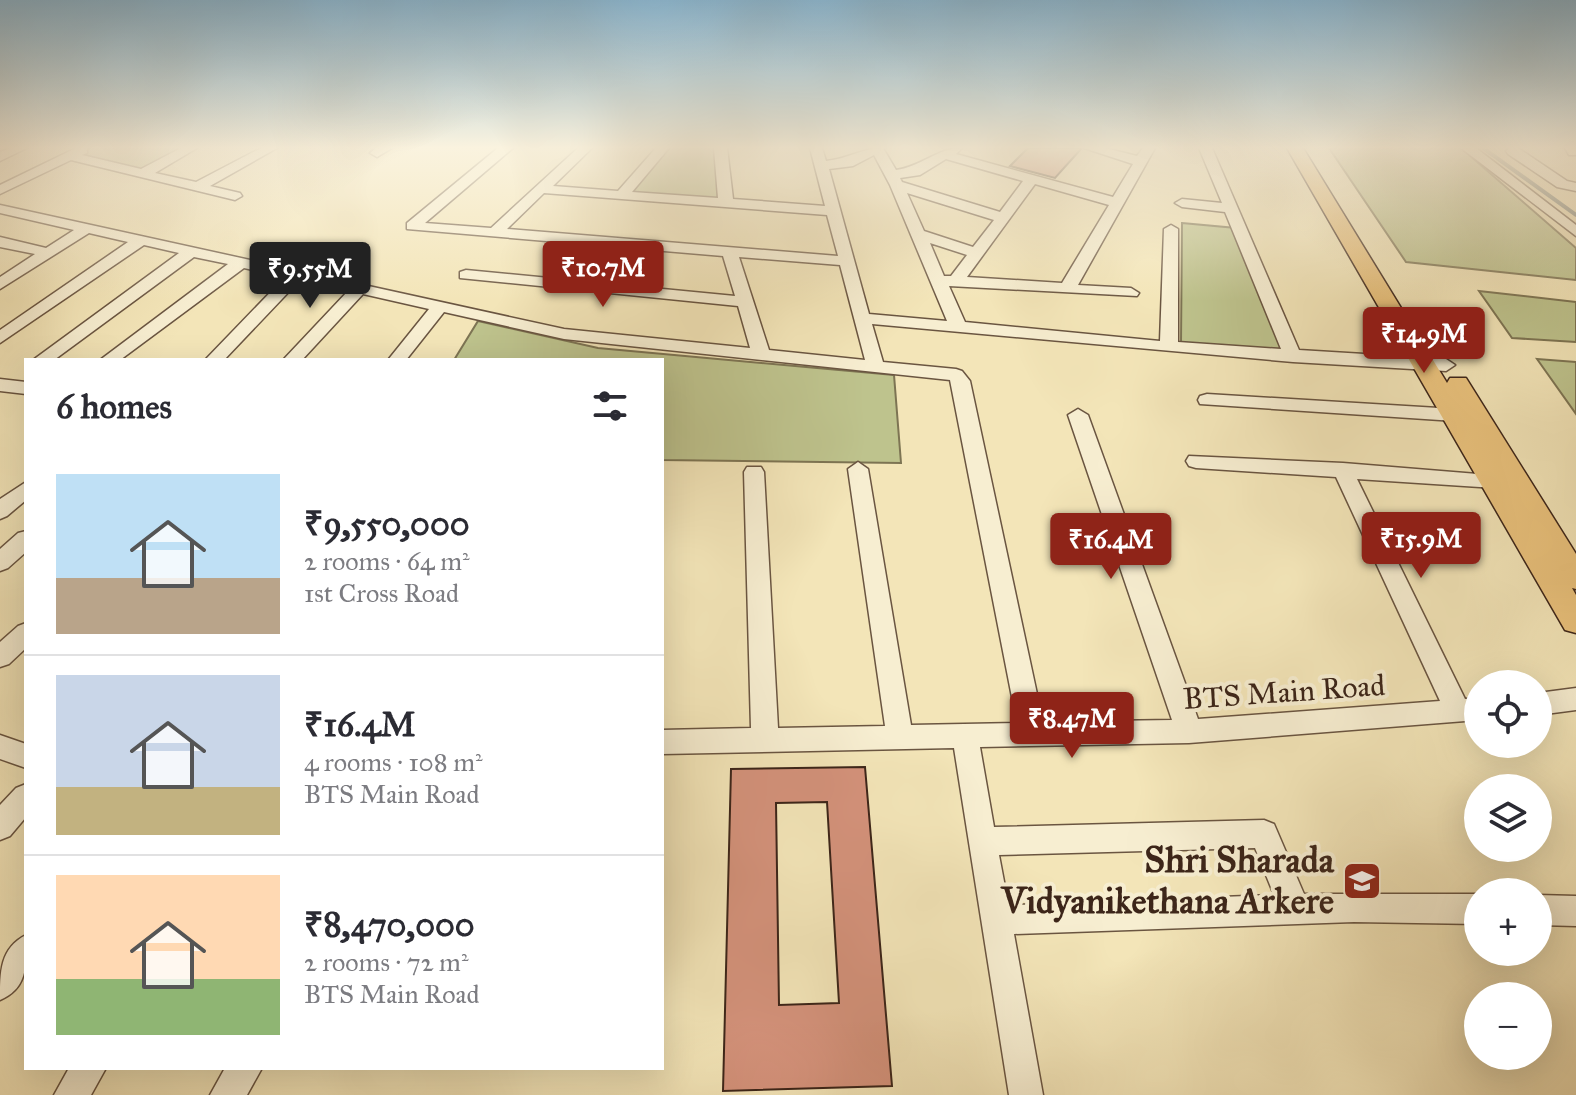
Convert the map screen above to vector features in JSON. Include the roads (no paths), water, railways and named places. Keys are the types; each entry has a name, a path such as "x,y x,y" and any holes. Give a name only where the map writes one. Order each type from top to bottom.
{"main road":[{"path":"1328,199 1576,578"},
{"path":"1341,199 1435,364 1455,415 1576,621"}],"street":[{"path":"444,199 412,226 846,261"},
{"path":"494,233 530,199"},
{"path":"675,199 833,211"},
{"path":"830,199 875,365"},
{"path":"902,199 918,234 947,281 958,326"},
{"path":"949,199 1003,218"},
{"path":"947,281 976,253 1017,199"},
{"path":"1104,199 1118,203"},
{"path":"1067,289 1120,199"},
{"path":"1228,199 1293,357"},
{"path":"1532,199 1576,232"},
{"path":"1182,203 1232,208"},
{"path":"0,209 586,337 956,375 961,381 1033,736"},
{"path":"0,284 85,229"},
{"path":"1169,347 1171,229"},
{"path":"918,234 976,253"},
{"path":"0,338 140,241"},
{"path":"0,242 49,253"},
{"path":"729,251 761,354"},
{"path":"45,358 191,252"},
{"path":"112,358 240,263"},
{"path":"216,358 296,275"},
{"path":"466,275 744,302"},
{"path":"947,281 1131,293"},
{"path":"294,358 359,289"},
{"path":"399,358 440,307"},
{"path":"862,318 1293,357 1435,364"},
{"path":"0,385 24,388"},
{"path":"1207,400 1455,415"},
{"path":"1078,415 1189,731"},
{"path":"1196,461 1495,481"},
{"path":"858,469 900,738"},
{"path":"1343,470 1464,702"},
{"path":"754,472 765,740"},
{"path":"0,511 24,491"},
{"path":"0,562 24,541"},
{"path":"0,657 24,635"},
{"path":"1552,703 1576,699"},
{"path":"1552,705 1576,709"},
{"name":"BTS Main Road","path":"664,742 1189,731 1464,710"},
{"path":"965,737 1026,1095"},
{"path":"0,747 24,755"},
{"path":"0,826 24,799"},
{"path":"982,841 1264,834 1295,909"},
{"path":"1017,920 1295,909 1464,909"},
{"path":"1552,910 1576,911"},
{"path":"0,984 24,954"},
{"path":"71,1095 88,1070"},
{"path":"227,1095 244,1070"}],"waterway":[{"path":"1554,199 1576,215"}],"place":[{"name":"Shri Sharada Vidyanikethana Arkere","path":"1362,881"}]}
